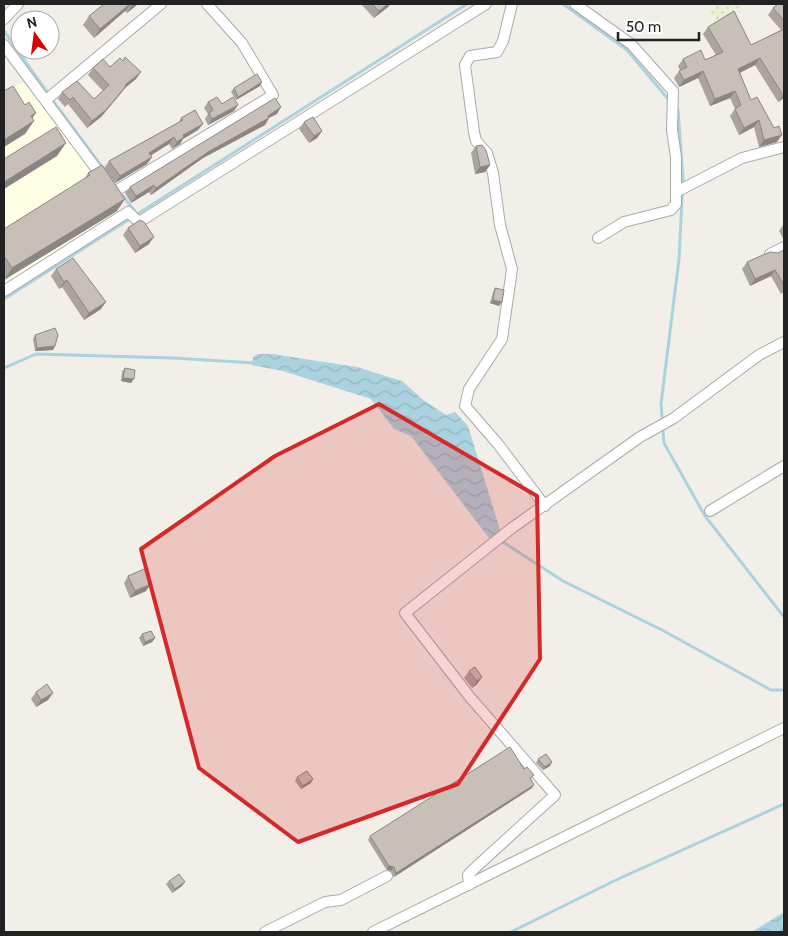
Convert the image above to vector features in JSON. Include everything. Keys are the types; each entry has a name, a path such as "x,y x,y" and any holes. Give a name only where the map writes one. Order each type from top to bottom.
{"street":[{"path":"4,19 18,4"},
{"path":"46,100 161,4"},
{"path":"4,292 273,95 242,43 207,4"},
{"path":"4,45 139,222 486,4"},
{"path":"512,4 503,41 497,52 470,56 465,65 476,141 487,152 493,173 500,225 512,269 502,339 469,389 465,406 498,444 545,506"},
{"path":"575,4 631,44 673,90 672,130 676,157 676,204 670,210 624,222 598,238"},
{"path":"676,192 742,158 784,147"},
{"path":"770,254 784,247"},
{"path":"468,886 468,875 556,795 469,696 405,613 494,542 640,437 674,418 760,355 784,342"},
{"path":"710,511 784,466"},
{"path":"373,932 784,728"},
{"path":"265,932 325,902 341,900 387,876"}],"highlighted area":[{"path":"379,404 537,496 540,659 458,784 298,842 199,768 141,549 275,456"}],"shaded area":[{"path":"718,4 746,4 716,20 709,13"},
{"path":"20,83 28,85 122,210 121,214 4,287 4,93"}],"water":[{"path":"258,354 272,354 357,367 402,381 422,399 446,415 455,412 468,426 501,533 489,538 411,436 394,429 371,399 283,371 252,365 253,357"},
{"path":"784,912 784,932 750,932 755,930"}],"building":[{"path":"104,4 130,4 100,29 89,16"},
{"path":"372,4 388,4 379,11"},
{"path":"778,4 784,4 784,21 773,8"},
{"path":"734,11 751,45 784,29 783,95 760,58 738,69 751,100 757,97 774,128 779,126 782,135 764,140 759,120 744,128 735,109 741,105 735,91 715,99 703,71 684,80 679,71 687,67 683,59 701,50 705,60 723,52 708,27"},
{"path":"125,57 141,72 125,85 106,110 92,121 73,97 70,100 62,92 77,81 94,99 109,85 93,68 103,59 110,67 120,58 123,61"},
{"path":"257,74 262,82 238,97 234,88"},
{"path":"13,86 25,105 29,102 36,113 31,116 34,121 4,140 4,91"},
{"path":"217,97 222,104 233,97 238,105 212,119 209,113 213,110 208,102"},
{"path":"275,98 281,107 268,116 269,118 208,152 156,188 154,185 136,196 130,187"},
{"path":"195,110 203,124 183,135 184,137 177,142 174,137 149,153 152,157 120,176 109,161 183,120 181,118"},
{"path":"313,117 322,131 314,136 304,122"},
{"path":"56,127 66,143 4,182 4,159"},
{"path":"482,145 486,150 490,165 480,167 476,146"},
{"path":"102,165 125,199 12,268 4,256 4,229 90,175 88,173"},
{"path":"140,220 144,222 154,237 140,246 128,228"},
{"path":"784,250 784,285 775,270 755,279 747,262 770,252 778,253"},
{"path":"73,258 106,302 89,313 67,280 64,282 56,269"},
{"path":"495,288 504,290 502,302 493,300"},
{"path":"55,328 58,335 55,346 37,348 35,335"},
{"path":"125,368 135,370 134,379 123,378"},
{"path":"144,569 151,584 135,591 128,576"},
{"path":"151,631 155,638 145,642 142,634"},
{"path":"475,667 482,677 477,681 469,671"},
{"path":"47,684 53,693 41,700 36,692"},
{"path":"510,747 524,769 527,767 534,775 530,778 534,785 396,873 394,867 389,866 370,836"},
{"path":"546,754 552,762 545,767 538,759"},
{"path":"307,771 313,779 303,786 297,777"},
{"path":"179,874 185,882 175,889 169,881"}],"waterway":[{"path":"4,299 467,4"},
{"path":"563,4 627,50 669,100"},
{"path":"4,31 47,92"},
{"path":"53,101 102,167"},
{"path":"675,107 678,110 683,178 679,259 661,404 664,443 705,516 784,617"},
{"path":"123,196 136,213"},
{"path":"4,368 36,354 173,358 255,363"},
{"path":"500,540 563,581 662,630 771,690 784,690"},
{"path":"511,932 616,880 784,804"}]}
